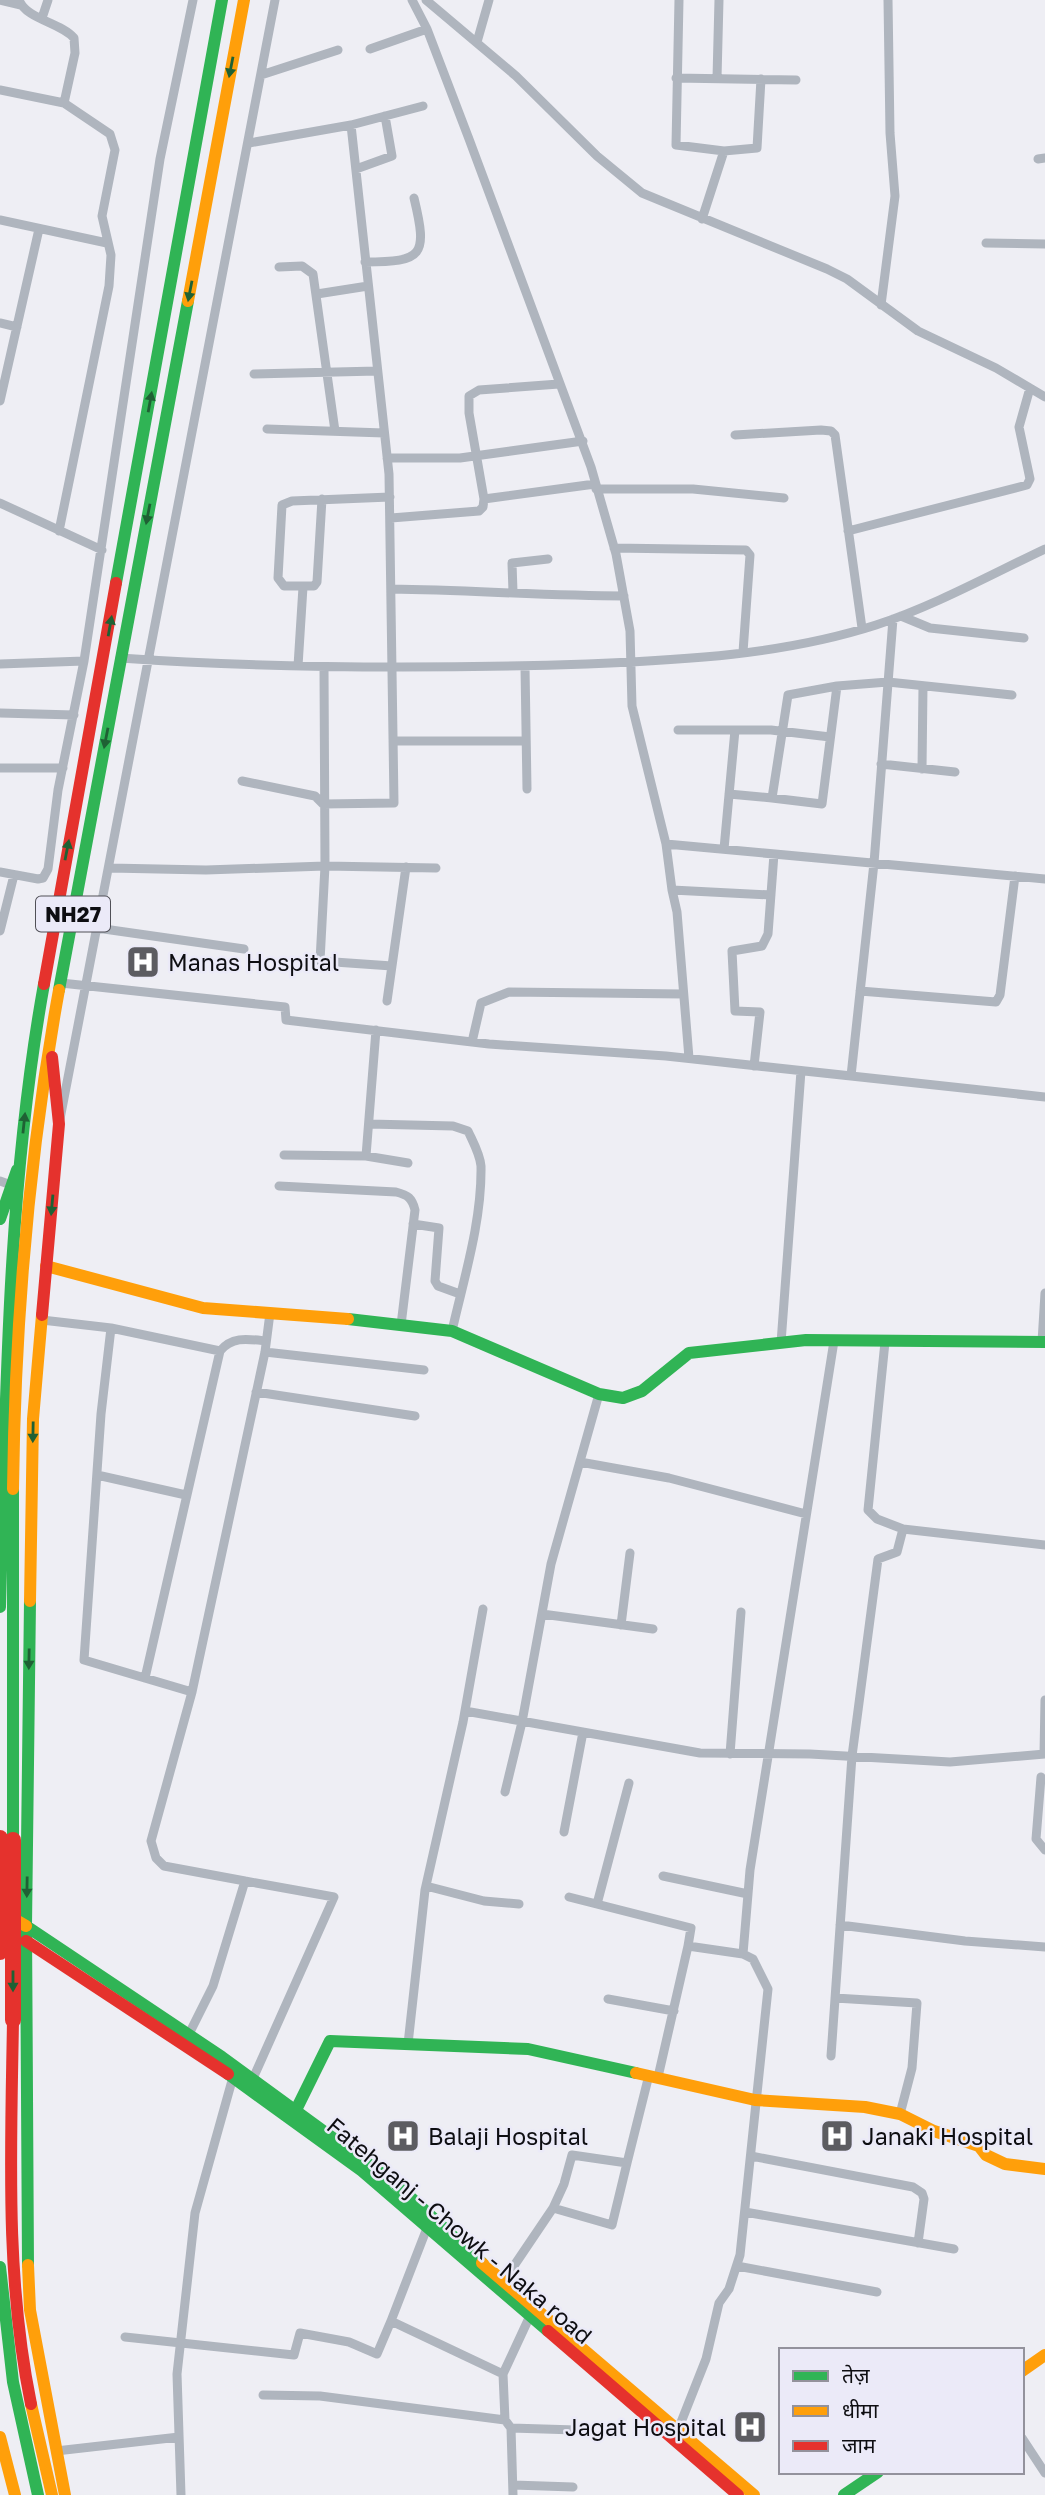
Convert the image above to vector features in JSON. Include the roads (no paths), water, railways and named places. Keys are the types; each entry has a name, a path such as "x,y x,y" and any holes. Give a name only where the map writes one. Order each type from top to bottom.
{"main road":[{"name":"NH27","path":"0,1607 8,1307 20,1159 34,1039 222,0"},
{"name":"NH27","path":"0,1952 7,1839 18,1355 32,1174 50,1040 244,0"},
{"path":"50,1040 59,1125 33,1419 26,1933 26,2235 30,2298 65,2495"},
{"path":"0,1219 6,1183 20,1159"},
{"path":"46,1266 203,1308 452,1331 599,1394 623,1398 642,1391 690,1353 781,1343 834,1341 1043,1342"},
{"name":"NH27","path":"0,1828 7,1839 13,2020 10,2232 15,2301 31,2410 52,2495"},
{"path":"0,1910 26,1933 186,2039 396,2184 677,2434 754,2495"},
{"path":"0,1924 26,1933"},
{"path":"186,2039 233,2077 250,2083"},
{"path":"294,2115 330,2040 528,2049 755,2100 865,2107 900,2114 979,2146 986,2155 1005,2164 1045,2169"},
{"name":"Fatehganj - Chowk - Naka road","path":"294,2115 529,2318 677,2434 738,2495"},
{"path":"0,2267 4,2317 21,2423 38,2495"},
{"path":"1024,2370 1045,2355"},
{"path":"0,2437 15,2495"},
{"path":"844,2495 875,2474"}],"street":[{"path":"0,0 20,2 42,18 60,26 74,38 75,53 64,103"},
{"path":"42,18 48,0"},
{"path":"43,877 48,869 63,768 85,661 160,159 193,0"},
{"path":"59,1125 69,1088 85,987 275,0"},
{"path":"412,0 427,29 559,384 583,441 614,548 624,596 632,664 632,706 666,844 689,1058"},
{"path":"426,0 477,43 597,156 642,193 827,269 918,331 964,351 1045,397"},
{"path":"477,43 489,0"},
{"path":"679,0 676,145 724,151 757,148 761,79"},
{"path":"717,78 719,0"},
{"path":"881,305 895,197 890,133 888,0"},
{"path":"370,49 427,29"},
{"path":"261,75 338,50"},
{"path":"676,78 796,80"},
{"path":"0,93 64,103 110,135 115,150 102,216 111,267 59,531"},
{"path":"248,143 351,125 423,106"},
{"path":"356,169 392,156 386,116"},
{"path":"242,781 315,796 323,804 394,803 390,497 351,125"},
{"path":"702,219 724,151"},
{"path":"365,262 401,262 413,258 417,252 421,225 414,198"},
{"path":"0,220 107,243"},
{"path":"0,401 39,229"},
{"path":"986,243 1045,244"},
{"path":"279,267 302,265 310,269 317,294 335,431"},
{"path":"317,294 368,286"},
{"path":"0,323 17,327"},
{"path":"254,374 377,370"},
{"path":"391,518 472,513 483,507 484,499 468,403 473,392 559,384"},
{"path":"848,531 1027,485 1030,479 1020,426 1030,388"},
{"path":"267,429 384,433"},
{"path":"734,435 831,430 835,435 862,628"},
{"path":"387,458 476,456 583,441"},
{"path":"484,499 596,487 693,489 784,498"},
{"path":"321,499 317,582 314,586 284,586 278,578 279,513 287,502 321,499 390,497"},
{"path":"0,503 102,550"},
{"path":"614,548 746,550 750,561 743,652"},
{"path":"120,658 324,667 525,667 632,664 743,652 862,628 897,617 1045,549"},
{"path":"513,592 512,563 548,559"},
{"path":"298,666 303,587"},
{"path":"392,589 513,592 545,596 624,596"},
{"path":"897,617 930,628 1024,638"},
{"path":"851,1076 874,863 888,682 897,617"},
{"path":"0,664 85,661"},
{"path":"324,667 325,866 320,961 392,966"},
{"path":"525,667 524,741 527,789"},
{"path":"772,798 790,693 888,682 1012,695"},
{"path":"729,794 822,804 837,686"},
{"path":"922,769 923,686"},
{"path":"0,713 74,715"},
{"path":"678,730 783,731 830,737"},
{"path":"724,849 735,730"},
{"path":"393,741 524,741"},
{"path":"881,764 955,772"},
{"path":"0,768 63,768"},
{"path":"666,844 1045,879"},
{"path":"754,1066 760,1012 735,1011 732,951 762,946 768,934 774,854"},
{"path":"387,1001 406,867"},
{"path":"110,868 436,868"},
{"path":"0,872 61,882"},
{"path":"0,931 14,875"},
{"path":"860,991 996,1002 1000,995 1015,876"},
{"path":"672,890 771,894"},
{"path":"97,928 244,949"},
{"path":"61,983 285,1007 286,1020 472,1041 689,1058 1045,1097"},
{"path":"472,1041 481,1003 509,992 683,994"},
{"path":"366,1156 376,1030"},
{"path":"781,1343 801,1071"},
{"path":"369,1124 453,1126 468,1131 481,1164 472,1243 452,1331"},
{"path":"285,1154 366,1156 408,1163"},
{"path":"279,1186 407,1195 415,1210 401,1325"},
{"path":"413,1224 439,1228 436,1281 438,1286 460,1294"},
{"path":"1043,1342 1045,1293"},
{"path":"250,2083 334,1897 164,1866 151,1850 151,1840 192,1692 265,1352 270,1313"},
{"path":"42,1320 111,1328 220,1351"},
{"path":"111,1328 84,1660 192,1692"},
{"path":"145,1678 220,1351 228,1342 246,1338 266,1341"},
{"path":"743,1954 748,1894 834,1341"},
{"path":"886,1342 868,1510 877,1519 903,1529 1045,1545"},
{"path":"265,1352 424,1370"},
{"path":"256,1392 415,1416"},
{"path":"505,1792 522,1722 551,1564 599,1394"},
{"path":"580,1462 668,1478 806,1514"},
{"path":"97,1475 186,1495"},
{"path":"831,2056 852,1756 878,1559 897,1552 903,1529"},
{"path":"621,1625 630,1553"},
{"path":"408,2044 426,1886 465,1711 483,1609"},
{"path":"730,1754 741,1612"},
{"path":"542,1614 653,1629"},
{"path":"465,1711 700,1753 852,1756 950,1762 1045,1754 1045,1700"},
{"path":"564,1832 583,1732"},
{"path":"1041,1777 1036,1839 1045,1850"},
{"path":"597,1904 629,1783"},
{"path":"663,1876 748,1894"},
{"path":"186,2039 213,1986 245,1881"},
{"path":"426,1886 484,1901 519,1904"},
{"path":"553,2208 612,2225 627,2163 674,2011 691,1928 569,1897"},
{"path":"840,1925 965,1941 1045,1947"},
{"path":"677,2434 706,2359 719,2303 729,2289 737,2266 768,1989 753,1959 743,1954 688,1946"},
{"path":"608,1998 674,2011"},
{"path":"835,1998 917,2003 912,2068 900,2114"},
{"path":"181,2495 177,2374 195,2213 233,2077"},
{"path":"503,2282 553,2208 564,2184 572,2155 627,2163"},
{"path":"751,2156 913,2187 922,2193 925,2199 918,2243"},
{"path":"745,2212 954,2249"},
{"path":"125,2337 294,2355 300,2333 349,2342 377,2354 427,2228"},
{"path":"737,2266 877,2292"},
{"path":"529,2318 503,2374 513,2490 573,2487"},
{"path":"391,2321 503,2374"},
{"path":"263,2395 320,2396 508,2424 576,2430"},
{"path":"56,2451 179,2437"},
{"path":"1024,2441 1045,2473"}],"place":[{"name":"Manas Hospital","path":"143,962"},
{"name":"Balaji Hospital","path":"403,2136"},
{"name":"Janaki Hospital","path":"837,2136"},
{"name":"Jagat Hospital","path":"750,2427"}]}
